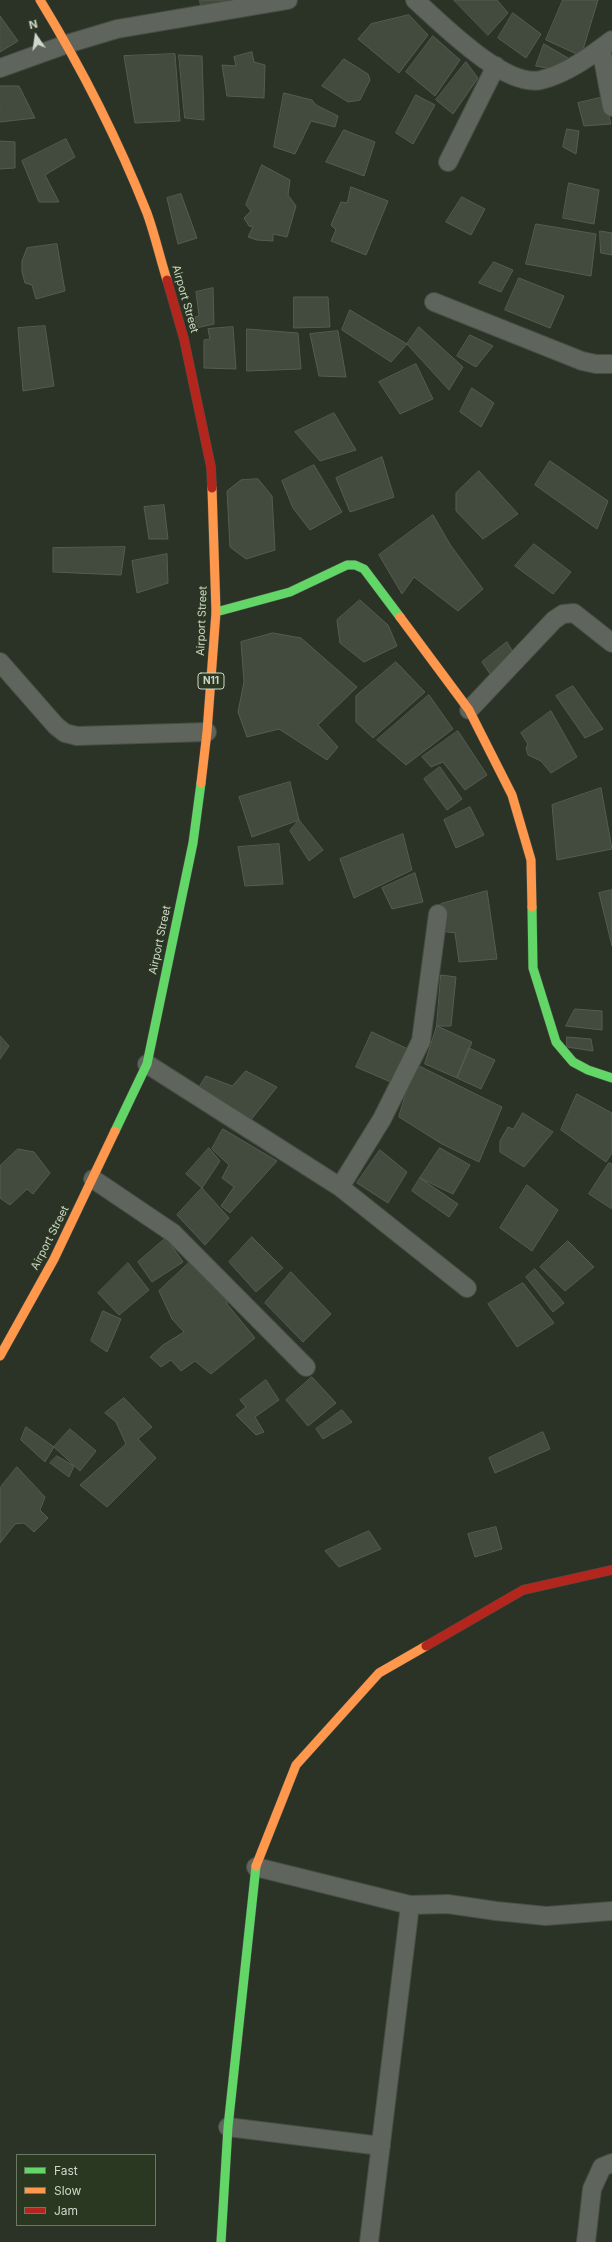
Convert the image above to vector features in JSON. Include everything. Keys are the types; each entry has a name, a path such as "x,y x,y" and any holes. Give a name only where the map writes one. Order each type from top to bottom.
{"main road":[{"name":"Airport Street","path":"0,1356 5,1332 54,1259 146,1064 193,843 207,732 216,612 211,467 184,339 147,214 110,131 67,44 40,0"},
{"path":"216,612 290,592 347,565 355,565 364,569 469,710 512,795 531,860 533,968 556,1042 573,1062 588,1070 612,1078"},
{"path":"221,2242 228,2127 256,1867 296,1765 379,1674 523,1590 612,1570"}],"street":[{"path":"0,68 67,44 117,29 288,0"},
{"path":"415,0 476,54 517,79 539,80 557,74 607,44 612,107"},
{"path":"448,162 496,66"},
{"path":"434,302 582,360 596,364 612,364"},
{"path":"469,710 554,620 563,614 574,613 612,643"},
{"path":"0,662 40,709 65,733 77,736 207,732"},
{"path":"340,1187 382,1119 421,1042 438,914"},
{"path":"146,1064 340,1187 467,1288"},
{"path":"93,1179 173,1233 306,1367"},
{"path":"256,1867 410,1905 448,1904 546,1916 612,1911"},
{"path":"369,2242 410,1905"},
{"path":"228,2127 381,2146"},
{"path":"586,2242 592,2189 602,2167 612,2163"}],"building":[{"path":"200,0 235,0 201,6"},
{"path":"454,0 497,0 508,13 488,35"},
{"path":"563,0 598,0 581,56 546,40"},
{"path":"513,13 541,34 526,58 498,38"},
{"path":"409,15 428,35 399,73 358,39 371,24"},
{"path":"0,16 18,41 0,52"},
{"path":"433,36 460,60 435,96 406,72"},
{"path":"544,44 568,58 557,70 536,66"},
{"path":"252,52 254,62 265,65 264,98 227,96 222,65 236,66 234,57"},
{"path":"175,54 180,121 135,123 124,56"},
{"path":"179,55 202,56 204,120 185,118"},
{"path":"344,59 368,74 370,80 360,100 348,102 322,86"},
{"path":"466,62 478,78 453,114 436,100"},
{"path":"0,86 19,86 35,118 0,122"},
{"path":"284,93 312,100 316,105 338,116 335,127 311,121 295,154 274,147"},
{"path":"416,95 435,105 413,144 396,133"},
{"path":"604,97 611,124 584,126 578,103"},
{"path":"567,129 579,131 576,154 563,147"},
{"path":"344,130 375,142 364,176 326,162"},
{"path":"66,139 75,157 45,175 59,202 39,202 22,161"},
{"path":"0,141 15,142 15,168 0,169"},
{"path":"262,165 290,180 288,195 296,206 287,237 273,234 273,241 257,240 248,237 253,227 249,226 244,218 251,211 246,205"},
{"path":"569,183 599,190 594,224 563,218"},
{"path":"351,187 388,201 366,255 331,241 336,230 331,225 341,202 347,203"},
{"path":"181,194 197,238 178,244 167,198"},
{"path":"462,197 485,209 471,235 446,222"},
{"path":"536,224 596,234 591,276 526,264"},
{"path":"600,231 612,233 612,255 601,253"},
{"path":"57,244 65,291 36,299 32,285 25,283 22,272 22,261 27,248"},
{"path":"494,262 513,270 501,292 479,283"},
{"path":"519,278 564,296 550,328 505,310"},
{"path":"213,288 214,324 196,328 195,317 199,316 196,292"},
{"path":"294,297 328,297 330,327 294,328"},
{"path":"350,310 407,344 391,362 342,330"},
{"path":"45,326 54,386 23,391 18,328"},
{"path":"233,327 236,369 204,368 204,340 210,339 208,329"},
{"path":"419,327 463,367 449,390 407,344"},
{"path":"247,329 298,333 301,369 247,371"},
{"path":"338,331 346,377 319,376 310,334"},
{"path":"470,335 493,346 476,367 457,356"},
{"path":"416,364 433,399 400,414 379,382"},
{"path":"472,388 494,403 481,427 460,412"},
{"path":"334,413 356,450 320,461 295,432"},
{"path":"382,457 394,497 350,512 336,478"},
{"path":"550,461 608,501 597,529 535,485"},
{"path":"314,465 342,512 310,530 293,508 282,481"},
{"path":"479,471 518,514 483,539 456,511 456,493"},
{"path":"258,479 272,496 275,550 246,559 230,547 227,491 241,480"},
{"path":"164,505 168,539 149,539 144,507"},
{"path":"433,515 451,546 483,589 458,611 414,577 402,594 379,555"},
{"path":"534,544 571,572 553,594 515,566"},
{"path":"125,547 121,575 53,572 53,548"},
{"path":"167,554 168,583 137,593 132,561"},
{"path":"360,600 388,625 397,646 364,662 340,643 337,620"},
{"path":"273,633 301,638 357,687 318,725 338,747 327,760 279,729 247,737 238,712 244,682 241,642"},
{"path":"507,642 514,654 492,677 482,662"},
{"path":"396,662 425,692 373,738 356,722 356,696"},
{"path":"573,686 603,729 585,738 556,696"},
{"path":"429,695 453,729 406,765 377,740"},
{"path":"551,711 577,757 551,773 541,761 528,755 526,748 528,744 521,733"},
{"path":"458,731 487,775 465,790 443,762 431,767 422,757"},
{"path":"440,767 462,799 447,810 424,779"},
{"path":"290,782 299,820 252,837 239,797"},
{"path":"601,788 612,849 557,860 552,805"},
{"path":"470,807 484,835 456,848 444,820"},
{"path":"299,820 323,850 309,861 290,831"},
{"path":"403,834 412,870 354,898 340,859"},
{"path":"279,844 283,884 245,886 238,847"},
{"path":"415,873 423,902 392,909 382,888"},
{"path":"612,890 612,946 599,893"},
{"path":"487,891 497,959 459,962 455,933 441,931 441,904"},
{"path":"441,975 456,977 451,1026 437,1026"},
{"path":"575,1009 602,1011 602,1030 566,1026"},
{"path":"437,1026 472,1042 457,1078 425,1064"},
{"path":"372,1032 410,1050 393,1083 356,1067"},
{"path":"0,1036 9,1046 0,1059"},
{"path":"567,1037 591,1039 593,1051 567,1047"},
{"path":"469,1048 495,1060 481,1089 457,1078"},
{"path":"415,1064 502,1107 479,1162 442,1144 399,1117"},
{"path":"246,1071 277,1087 250,1121 197,1090 206,1076 232,1086"},
{"path":"577,1094 612,1113 612,1153 606,1162 561,1130"},
{"path":"523,1113 553,1132 524,1167 500,1152 500,1141 508,1127 513,1129"},
{"path":"223,1129 277,1161 230,1213 221,1206 234,1187 222,1178 229,1165 212,1149"},
{"path":"209,1148 220,1161 202,1188 186,1174"},
{"path":"440,1148 470,1165 453,1194 420,1178"},
{"path":"18,1149 34,1152 50,1173 33,1194 27,1189 10,1205 0,1198 0,1166"},
{"path":"380,1150 407,1172 388,1203 357,1183"},
{"path":"609,1163 612,1164 612,1209 589,1194"},
{"path":"420,1178 458,1204 449,1217 412,1191"},
{"path":"527,1185 558,1210 532,1251 500,1228"},
{"path":"202,1188 229,1218 205,1245 177,1215"},
{"path":"252,1237 283,1268 256,1292 229,1262"},
{"path":"166,1238 183,1262 152,1282 138,1262"},
{"path":"568,1241 594,1267 565,1291 540,1267"},
{"path":"190,1262 227,1298 227,1304 255,1338 211,1374 195,1361 181,1371 171,1360 161,1367 150,1357 163,1345 184,1332 172,1319 159,1291"},
{"path":"128,1263 149,1290 119,1315 98,1293"},
{"path":"535,1269 564,1303 553,1312 526,1277"},
{"path":"291,1272 331,1314 303,1342 265,1303"},
{"path":"523,1283 554,1323 517,1347 488,1304"},
{"path":"103,1311 121,1319 107,1352 91,1341"},
{"path":"312,1377 336,1403 308,1426 286,1400"},
{"path":"266,1380 279,1400 255,1417 264,1432 256,1435 236,1415 246,1407 240,1400"},
{"path":"124,1398 152,1427 138,1439 156,1458 107,1507 80,1485 126,1444 116,1422 105,1413"},
{"path":"342,1410 352,1422 323,1439 316,1429"},
{"path":"26,1427 54,1447 45,1462 21,1440"},
{"path":"70,1429 96,1451 80,1471 54,1447"},
{"path":"543,1432 550,1449 495,1473 489,1458"},
{"path":"57,1456 74,1466 69,1477 50,1463"},
{"path":"17,1467 45,1497 40,1510 48,1518 34,1532 24,1523 15,1524 0,1543 0,1488"},
{"path":"496,1527 502,1549 475,1557 468,1534"},
{"path":"369,1531 381,1549 339,1567 325,1551"}],"traffic: fast":[{"path":"216,612 290,592 347,565 355,565 364,569 400,617"},
{"path":"115,1131 147,1064 193,843 201,783"},
{"path":"532,907 533,968 556,1042 573,1062 588,1070 612,1078"},
{"path":"221,2242 228,2127 256,1866"}],"traffic: slow":[{"path":"40,0 70,51 124,158 153,230 167,280"},
{"path":"201,783 207,732 216,612 212,488"},
{"path":"400,617 469,710 512,795 531,860 532,907"},
{"path":"0,1356 54,1259 115,1131"},
{"path":"256,1866 296,1765 379,1673 426,1646"}],"traffic: jam":[{"path":"167,280 184,339 211,467 212,488"},
{"path":"426,1646 523,1590 612,1570"}]}
